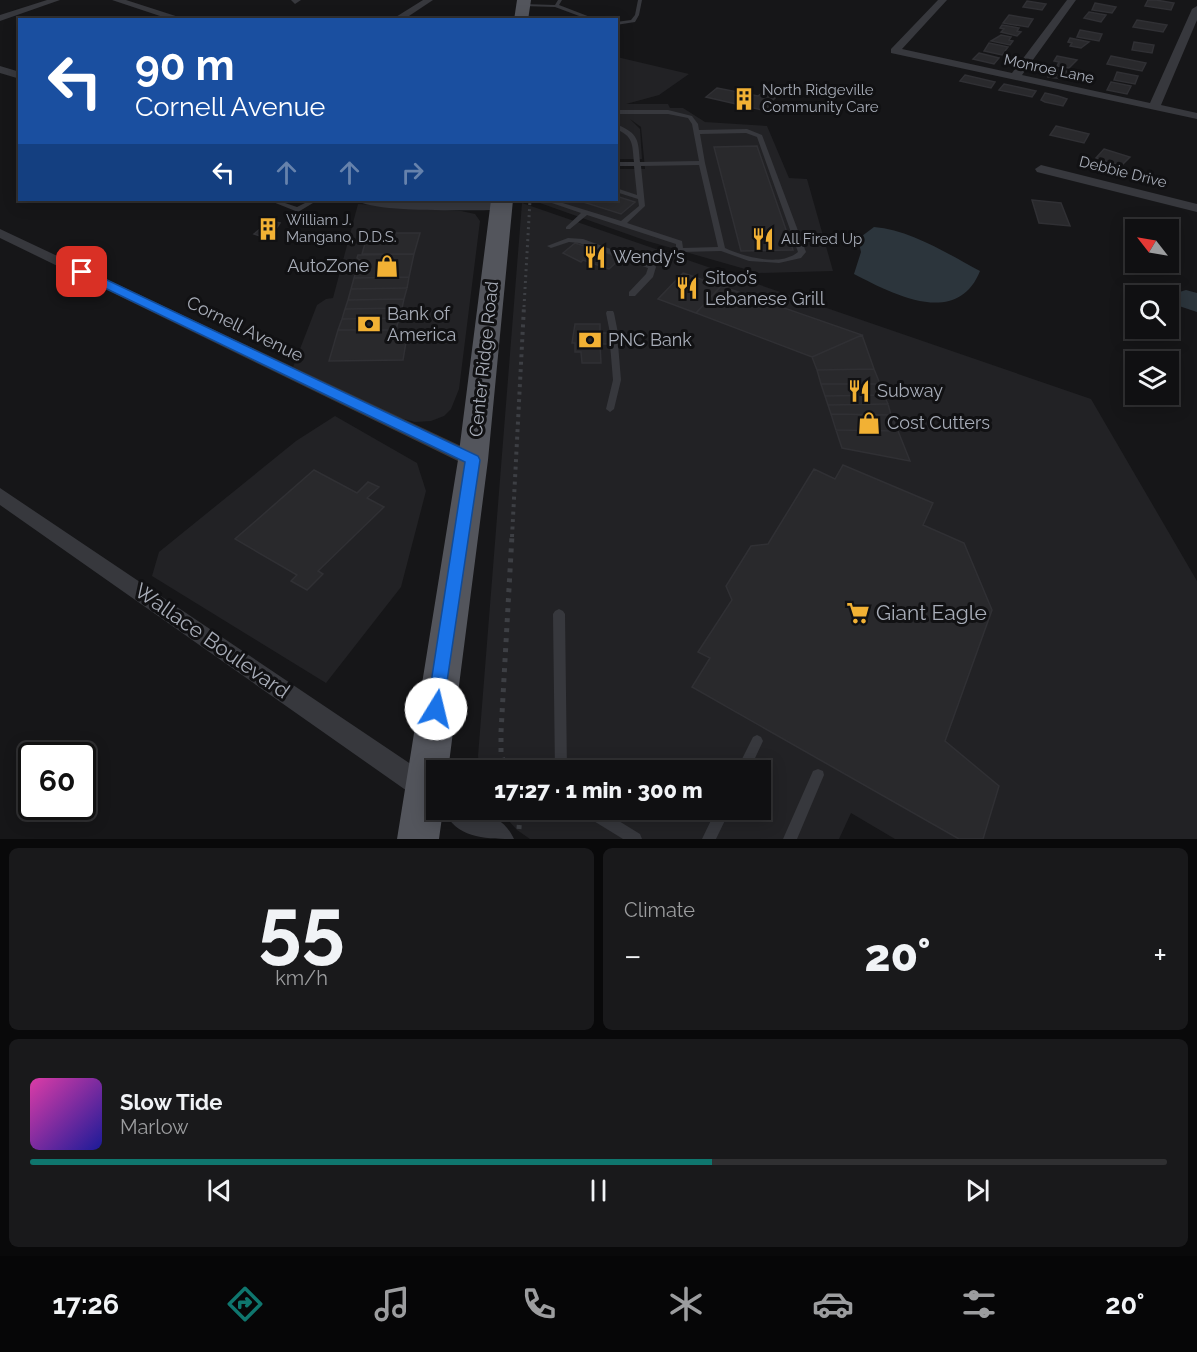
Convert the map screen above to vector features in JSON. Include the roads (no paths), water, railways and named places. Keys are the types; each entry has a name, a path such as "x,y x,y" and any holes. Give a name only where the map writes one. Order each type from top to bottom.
{"main road":[{"name":"Center Ridge Road","path":"434,760 472,460 511,202"},
{"name":"Center Ridge Road","path":"418,839 426,808"}],"street":[{"path":"0,18 56,0"},
{"path":"116,0 177,18"},
{"path":"398,18 429,0"},
{"name":"Monroe Lane","path":"943,0 895,51 1197,117"},
{"path":"1015,77 1072,0"},
{"path":"1154,107 1197,9"},
{"path":"0,69 18,75"},
{"name":"Debbie Drive","path":"1041,169 1197,208"},
{"path":"374,201 424,206 511,202"},
{"name":"Cornell Avenue","path":"0,233 472,460"},
{"name":"Wallace Boulevard","path":"0,495 426,789"},
{"path":"472,820 500,839"}],"lane":[{"path":"556,6 560,0"},
{"path":"618,24 633,21 638,15 640,0"},
{"path":"498,18 522,11 556,6 590,18"},
{"path":"618,112 684,114 693,120 722,249"},
{"path":"618,127 630,133 635,142 642,206 622,224"},
{"path":"659,259 680,250 722,249 739,258 755,260 792,259 802,252 760,136 747,131 696,132"},
{"path":"618,133 630,133"},
{"path":"618,164 702,163"},
{"path":"618,192 624,196 641,198"},
{"path":"274,201 298,210 313,201"},
{"path":"562,202 599,217 679,243 680,250"},
{"path":"568,228 596,206"},
{"path":"599,217 608,210"},
{"path":"551,246 568,240 580,241 652,267 652,271 632,294"},
{"path":"610,313 614,333"},
{"path":"609,409 617,380 614,344"},
{"path":"559,614 561,760"},
{"path":"748,760 757,741"},
{"path":"790,839 818,775"},
{"path":"605,820 635,839"},
{"path":"709,839 718,820"}],"waterway":[{"path":"1186,299 1197,303"}],"place":[{"name":"North Ridgeville Community Care","path":"744,99"},
{"name":"William J. Mangano, D.D.S.","path":"268,229"},
{"name":"All Fired Up","path":"763,239"},
{"name":"Wendy's","path":"595,257"},
{"name":"AutoZone","path":"387,266"},
{"name":"Sitoo’s Lebanese Grill","path":"687,288"},
{"name":"Bank of America","path":"369,324"},
{"name":"PNC Bank","path":"590,340"},
{"name":"Subway","path":"859,391"},
{"name":"Cost Cutters","path":"869,423"},
{"name":"Giant Eagle","path":"858,613"}]}
